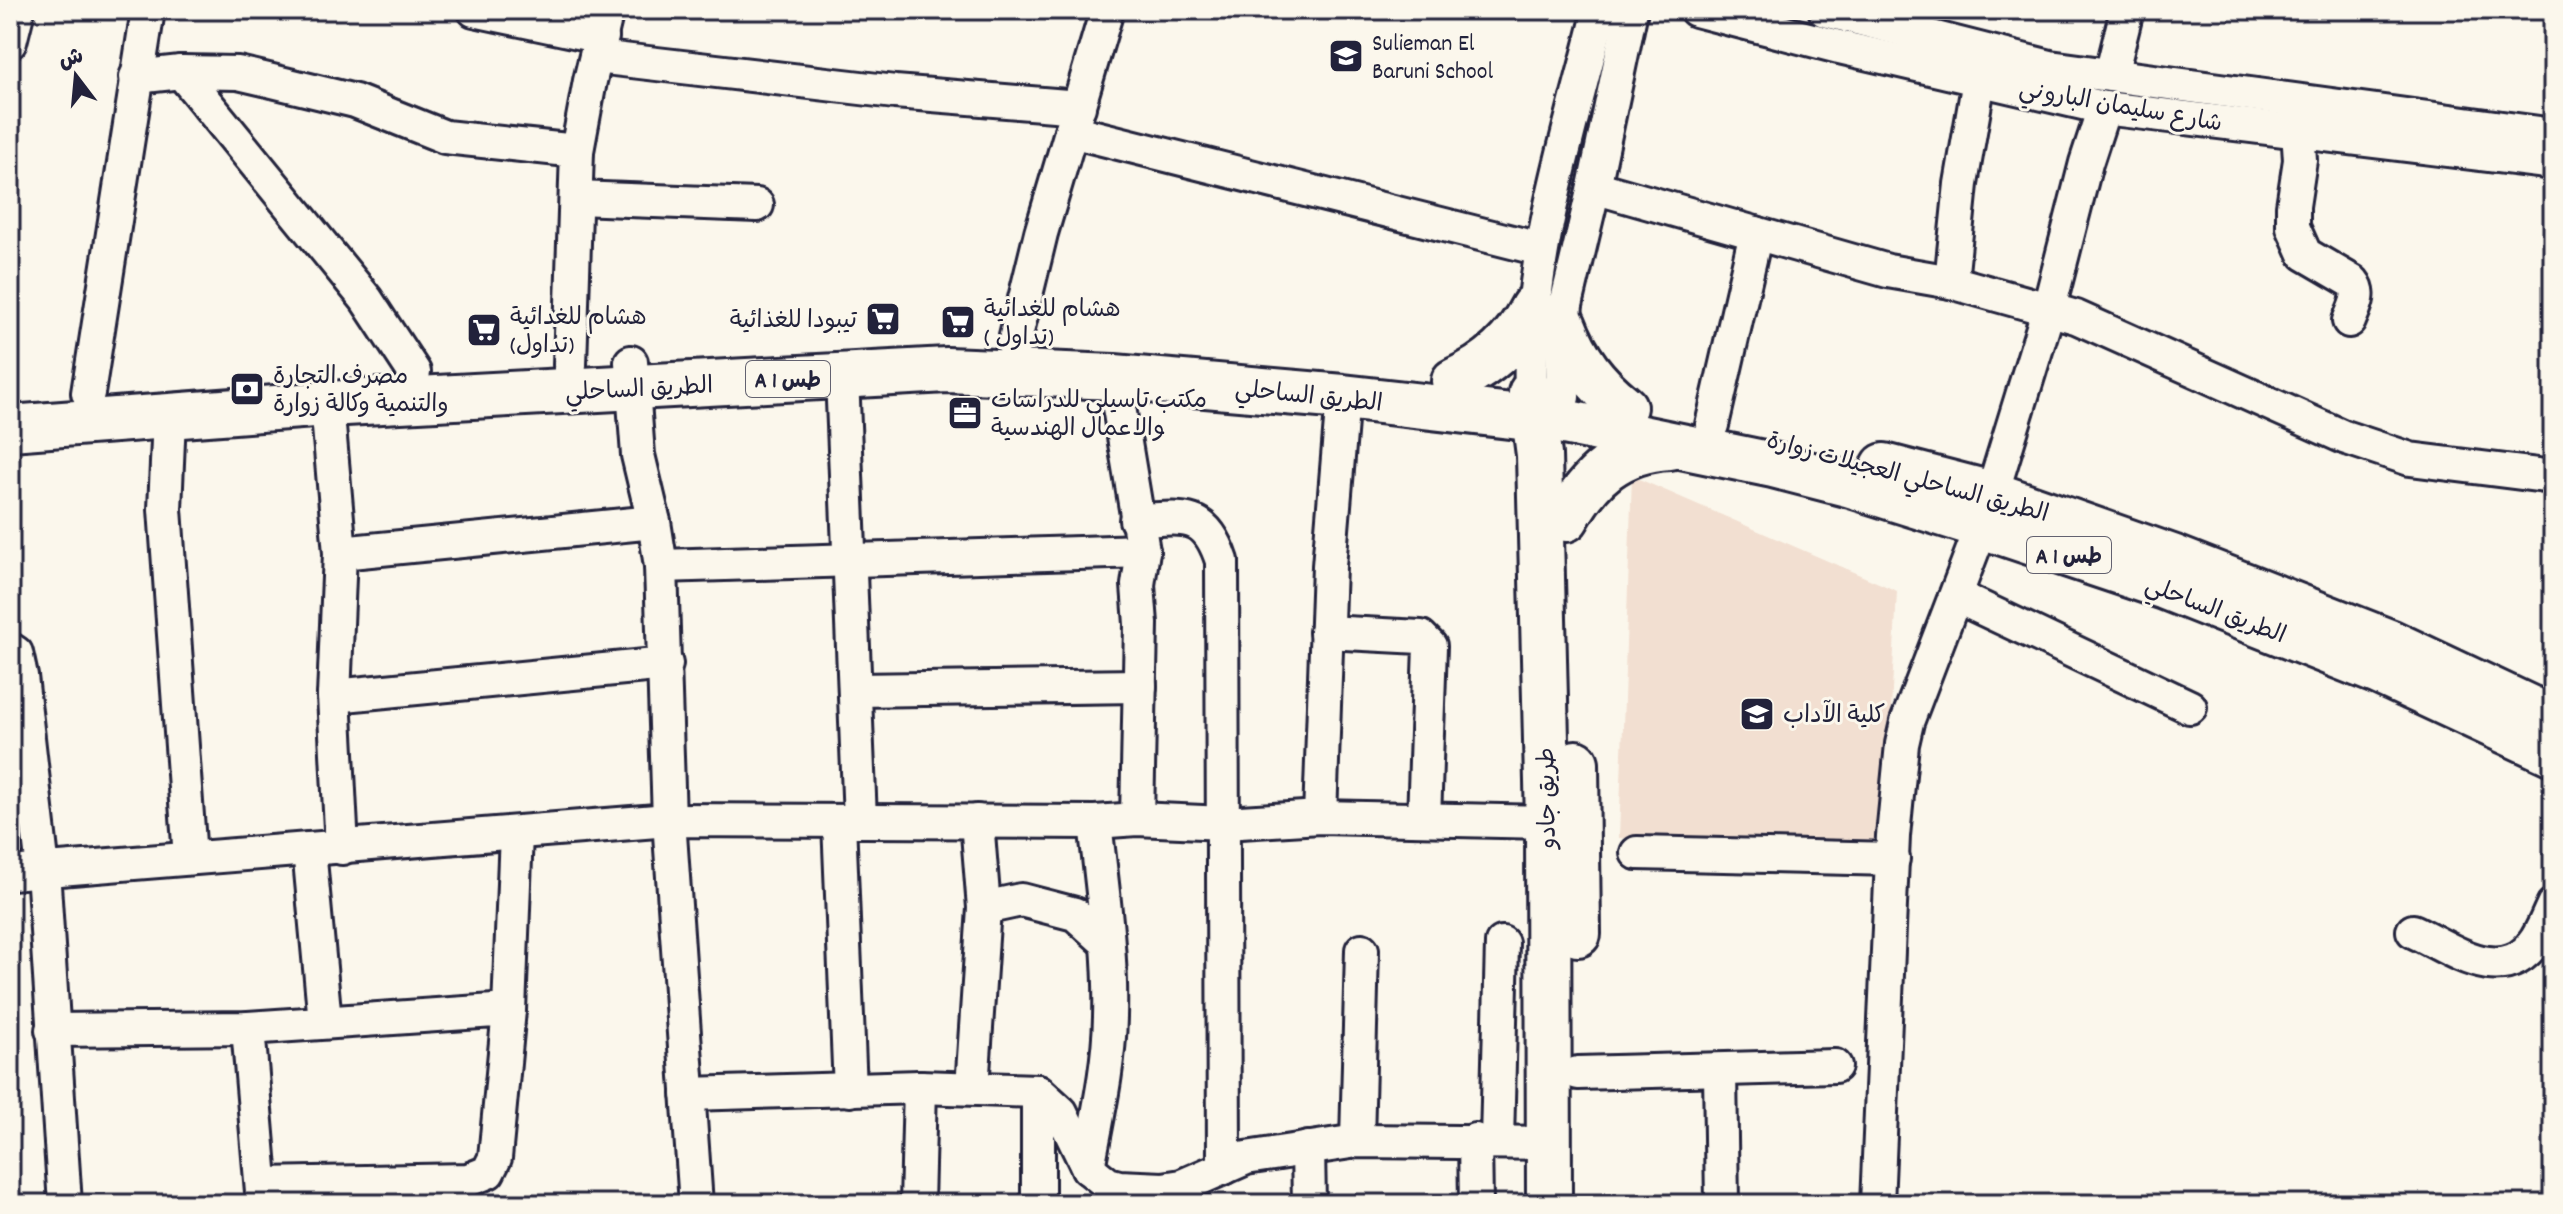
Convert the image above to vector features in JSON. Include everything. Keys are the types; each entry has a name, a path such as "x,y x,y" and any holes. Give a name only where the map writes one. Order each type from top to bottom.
{"highway":[{"path":"1454,381 1479,369 1501,352 1525,324 1548,316 1593,379 1624,407"},
{"name":"الطريق الساحلي","path":"10,428 327,404 631,375 831,347 1014,344 1346,367 1454,381 1548,408 1696,436 1732,455 1851,485 1987,510 2165,587 2365,667 2553,753"},
{"name":"الطريق الساحلي","path":"10,399 414,372 570,365 631,375 842,376 985,370 1114,377 1343,397 1548,408"},
{"name":"A 1 طس","path":"1548,408 1624,407 1696,436"},
{"name":"طريق جادو","path":"1548,408 1566,519 1579,826 1578,1204"},
{"name":"طريق جادو","path":"1548,408 1540,468 1548,822 1549,1204"},
{"path":"1566,519 1580,494 1599,473 1624,457 1696,436"},
{"name":"الطريق الساحلي العجيلات زوارة","path":"1987,510 2158,552 2389,642 2553,719"}],"street":[{"path":"10,42 18,10"},
{"path":"88,393 148,10"},
{"path":"474,10 895,92 1075,119 1540,249"},
{"path":"1014,344 1041,233 1107,10"},
{"path":"1548,408 1548,316 1540,249 1600,10"},
{"path":"1548,316 1594,187 1631,10"},
{"name":"شارع سليمان الباروني","path":"1696,10 2104,108 2297,117 2553,135"},
{"path":"2111,75 2127,10"},
{"name":"شارع سليمان الباروني","path":"1843,12 2050,67 2111,75 2297,117 2553,163"},
{"path":"570,365 577,151 602,35"},
{"path":"136,77 181,72 238,73 355,101 445,137 577,151"},
{"path":"181,72 358,288 414,372"},
{"path":"1951,282 1961,184 1979,80"},
{"path":"1877,1204 1893,859 1902,744 1907,722 1987,510 2049,308 2086,163 2104,108"},
{"path":"2297,117 2300,160 2293,227 2305,254 2357,287 2358,294 2349,321"},
{"path":"1594,187 1888,271 1951,282 2049,308 2076,317 2344,437 2410,459 2553,477"},
{"path":"577,198 757,205"},
{"path":"1696,436 1756,233"},
{"path":"631,375 638,455 661,566 669,820 696,1204"},
{"path":"842,376 856,690 850,821 850,1090"},
{"path":"1114,377 1139,535 1141,624 1137,819"},
{"path":"1320,817 1326,632 1343,397"},
{"path":"327,404 340,553 334,696 342,848"},
{"path":"169,417 165,509 190,858"},
{"path":"661,566 850,560 1139,535 1187,519 1203,524 1216,543 1222,561 1224,1168"},
{"path":"340,553 654,522"},
{"path":"1956,596 2190,707"},
{"path":"1326,632 1421,637 1426,640 1431,652 1424,819"},
{"path":"10,649 16,653 21,676 43,870 65,1204"},
{"path":"334,696 666,664"},
{"path":"856,690 1140,686"},
{"path":"10,873 669,820 1095,822 1137,819 1224,823 1320,817 1548,822"},
{"path":"972,1088 984,908 977,821"},
{"path":"1088,1168 1105,1079 1110,1016 1107,943 1095,822"},
{"path":"248,1028 263,1194 468,1180 488,1172 495,1158 509,1010 516,833"},
{"path":"309,849 325,1022"},
{"path":"1637,853 1893,859"},
{"path":"984,908 1021,900 1075,914 1107,943"},
{"path":"2413,931 2485,965 2502,965 2520,956 2536,940 2553,905"},
{"path":"1476,1204 1486,1141 1502,943"},
{"path":"1357,1141 1362,950"},
{"path":"52,1030 248,1028 509,1010"},
{"path":"1578,1073 1835,1066"},
{"path":"1720,1071 1722,1204"},
{"path":"688,1094 920,1087 1038,1091 1061,1112 1088,1168 1108,1184 1163,1196 1246,1158 1357,1141 1548,1143"},
{"path":"917,1204 920,1087"},
{"path":"1038,1091 1038,1204"},
{"path":"1308,1148 1309,1204"}],"shaded area":[{"name":"كلية الآداب","path":"1632,476 1897,591 1884,850 1619,838"}],"place":[{"name":"Sulieman El Baruni School","path":"1346,56"},
{"name":"تيبودا للغذائية","path":"883,319"},
{"name":"هشام للغدائية ( تداول)","path":"958,322"},
{"name":"هشام للغدائية (تداول)","path":"484,330"},
{"name":"مصرف التجارة والتنمية وكالة زوارة","path":"247,389"},
{"name":"مكتب تاسيلي للدراسات والاعمال الهندسية","path":"965,413"},
{"name":"كلية الآداب","path":"1757,714"}]}
